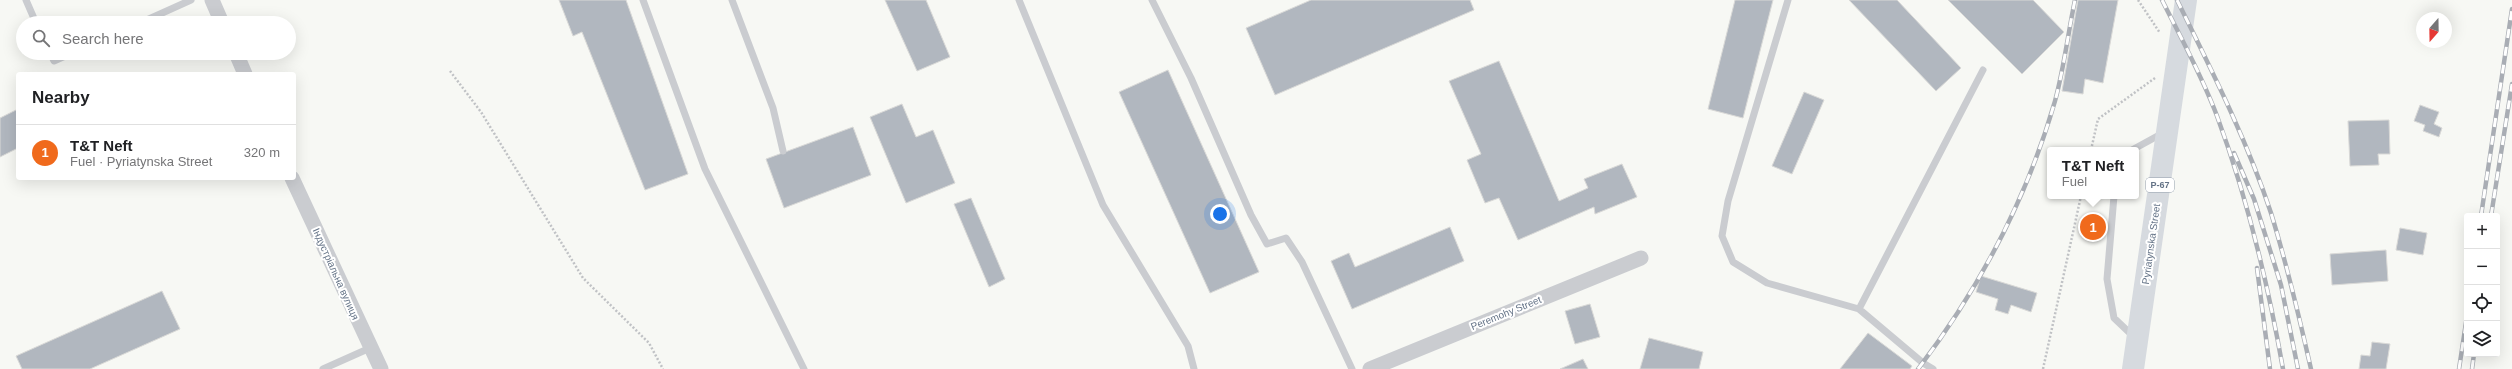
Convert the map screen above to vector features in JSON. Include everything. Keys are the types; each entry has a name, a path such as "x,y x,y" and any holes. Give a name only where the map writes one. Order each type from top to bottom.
{"main road":[{"name":"Pyriatynska Street","path":"2133,369 2179,61 2186,0"}],"street":[{"path":"212,0 219,16"},
{"path":"239,60 244,72"},
{"name":"Індустріальна вулиця","path":"293,180 381,369"},
{"name":"Peremohy Street","path":"1370,369 1641,258"}],"lane":[{"path":"26,0 33,16"},
{"path":"156,16 191,0"},
{"path":"643,0 706,170 804,369"},
{"path":"732,0 773,108 783,151"},
{"path":"1019,0 1103,205 1188,346 1194,369"},
{"path":"1152,0 1191,78 1251,215 1267,244 1286,238 1302,262 1352,369"},
{"path":"1788,0 1728,201 1722,236 1733,262 1767,283 1859,309 1923,363 1933,369"},
{"path":"1859,309 1983,70"},
{"path":"2137,147 2168,130"},
{"path":"2114,199 2107,279 2114,318 2137,340"},
{"path":"323,369 370,348"}],"path":[{"path":"2092,147 2098,119 2179,61 2138,0"},
{"path":"450,71 481,112 583,278 648,343 663,369"},
{"path":"2043,369 2080,199"}],"building":[{"path":"559,0 626,0 688,174 645,190 582,32 573,36"},
{"path":"885,0 926,0 950,57 917,71"},
{"path":"1311,0 1470,0 1474,10 1275,95 1246,28"},
{"path":"1735,0 1773,0 1743,118 1708,109"},
{"path":"1849,0 1897,0 1961,68 1936,91"},
{"path":"1948,0 2033,0 2064,32 2022,74"},
{"path":"2078,0 2118,0 2103,83 2085,79 2083,94 2062,91"},
{"path":"1499,61 1559,201 1588,188 1584,179 1622,164 1637,197 1595,214 1594,207 1518,240 1499,198 1485,203 1467,160 1481,154 1449,81"},
{"path":"1168,70 1259,272 1210,293 1119,92"},
{"path":"1804,92 1824,100 1792,174 1772,166"},
{"path":"902,104 916,137 933,130 955,183 906,203 870,117"},
{"path":"2420,105 2439,112 2434,124 2442,128 2439,137 2423,131 2425,125 2414,121"},
{"path":"16,110 16,149 0,157 0,118"},
{"path":"2389,120 2390,154 2378,154 2379,165 2350,166 2348,121"},
{"path":"853,127 871,175 784,208 766,159"},
{"path":"971,198 1005,279 989,287 954,204"},
{"path":"1450,227 1464,261 1352,309 1331,261 1349,253 1355,267"},
{"path":"2400,228 2427,233 2423,255 2396,250"},
{"path":"2386,250 2388,281 2332,285 2330,254"},
{"path":"1981,276 2037,293 2031,312 2011,305 2008,314 1995,310 1998,299 1976,292"},
{"path":"162,291 180,329 90,369 22,369 16,356"},
{"path":"1590,304 1600,337 1575,344 1565,311"},
{"path":"1868,333 1912,366 1910,369 1840,369"},
{"path":"1649,338 1703,352 1699,369 1640,369"},
{"path":"2372,342 2390,344 2386,369 2359,369 2361,355 2370,356"},
{"path":"1583,359 1588,369 1560,369"}],"railway":[{"path":"1918,369 1961,307 1981,275 1999,241 2030,173 2044,137 2055,101 2075,0"},
{"path":"2162,0 2205,86 2228,147 2256,241 2271,305 2283,369"},
{"path":"2177,0 2240,132 2271,213 2311,369"},
{"path":"2481,213 2512,9"},
{"path":"2491,213 2512,84"},
{"path":"2234,153 2254,199 2281,285 2298,369"},
{"path":"2257,268 2270,369"},
{"path":"2459,369 2466,321"},
{"path":"2472,369 2474,357"}],"place":[{"name":"T&T Neft","path":"2093,227"}]}
